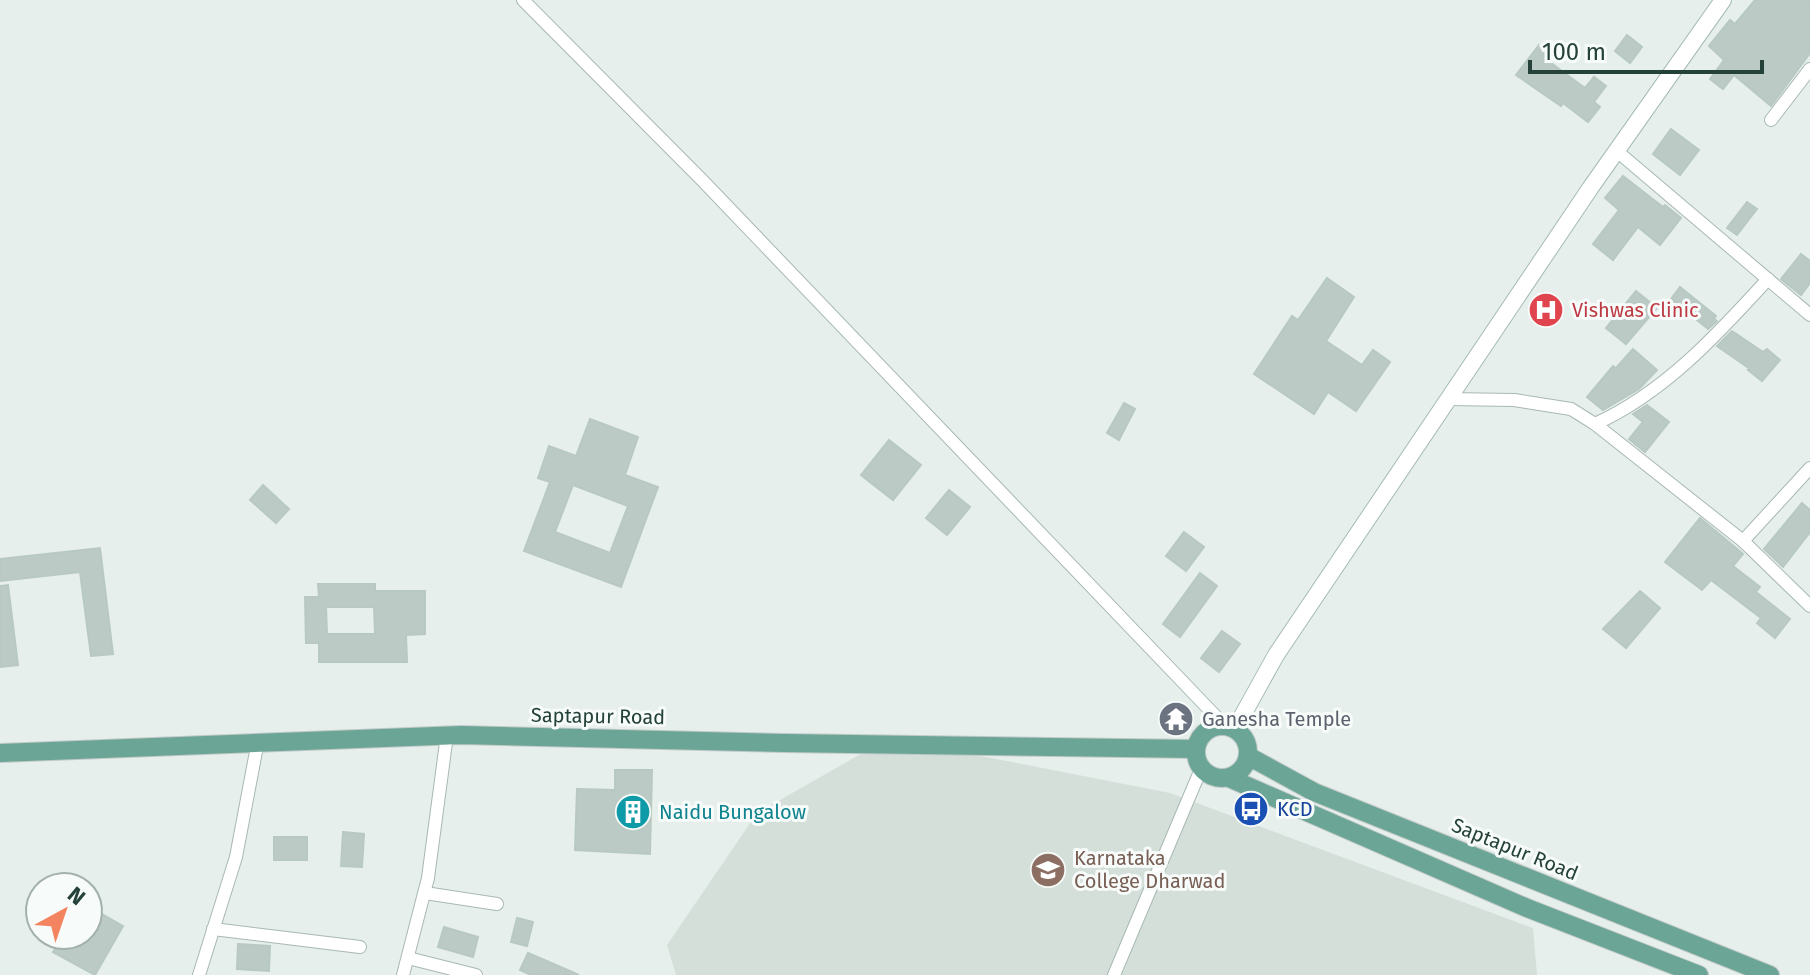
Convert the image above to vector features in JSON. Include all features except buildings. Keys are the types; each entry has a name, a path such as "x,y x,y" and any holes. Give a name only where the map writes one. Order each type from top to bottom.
{"main road":[{"path":"1230,728 1243,736 1248,756 1238,773 1219,779 1201,769 1195,749 1205,732 1230,728"},
{"name":"Saptapur Road","path":"0,753 447,735 1195,749"},
{"name":"Saptapur Road","path":"1248,756 1314,792 1770,975"},
{"path":"1229,778 1527,908 1699,975"}],"street":[{"path":"523,0 702,180 1230,728 1448,399 1723,0"},
{"path":"1771,120 1810,69"},
{"path":"1618,152 1810,315"},
{"path":"1595,424 1614,415 1688,363 1768,279"},
{"path":"1448,399 1514,400 1571,409 1595,424 1743,541 1810,606"},
{"path":"1743,541 1810,468"},
{"path":"403,975 425,893 447,735"},
{"path":"199,975 236,857 258,741"},
{"path":"1114,975 1201,769"},
{"path":"425,893 497,904"},
{"path":"213,929 360,947"},
{"path":"408,958 476,975"}],"shaded area":[{"name":"Karnataka College Dharwad","path":"889,738 1170,793 1533,928 1537,975 676,975 667,945 757,813"}],"place":[{"name":"Vishwas Clinic","path":"1546,310"},
{"name":"Ganesha Temple","path":"1176,719"},
{"name":"KCD","path":"1251,809"},
{"name":"Naidu Bungalow","path":"633,812"},
{"name":"Karnataka College Dharwad","path":"1048,870"}]}
